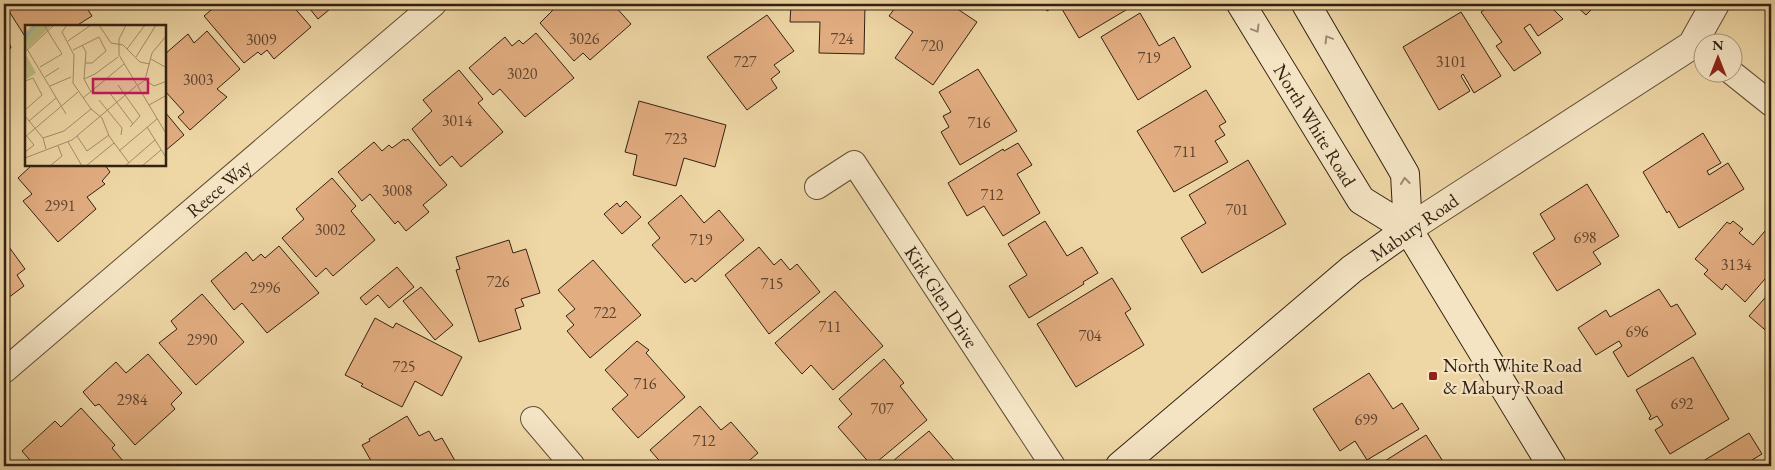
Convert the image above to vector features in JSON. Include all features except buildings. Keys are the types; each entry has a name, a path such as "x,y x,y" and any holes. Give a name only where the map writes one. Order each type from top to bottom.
{"main road":[{"name":"North White Road","path":"1241,4 1362,200 1408,229 1552,466"},
{"name":"North White Road","path":"1306,4 1406,174 1408,229"},
{"name":"Mabury Road","path":"1704,32 1715,4"},
{"name":"Mabury Road","path":"1120,466 1352,269 1408,229 1692,51"}],"street":[{"name":"Reece Way","path":"4,371 434,4"},
{"path":"1742,81 1771,104"},
{"name":"Kirk Glen Drive","path":"817,187 854,163 1053,466"},
{"path":"533,419 573,466"}],"place":[{"name":"North White Road & Mabury Road","path":"1433,376"}]}
